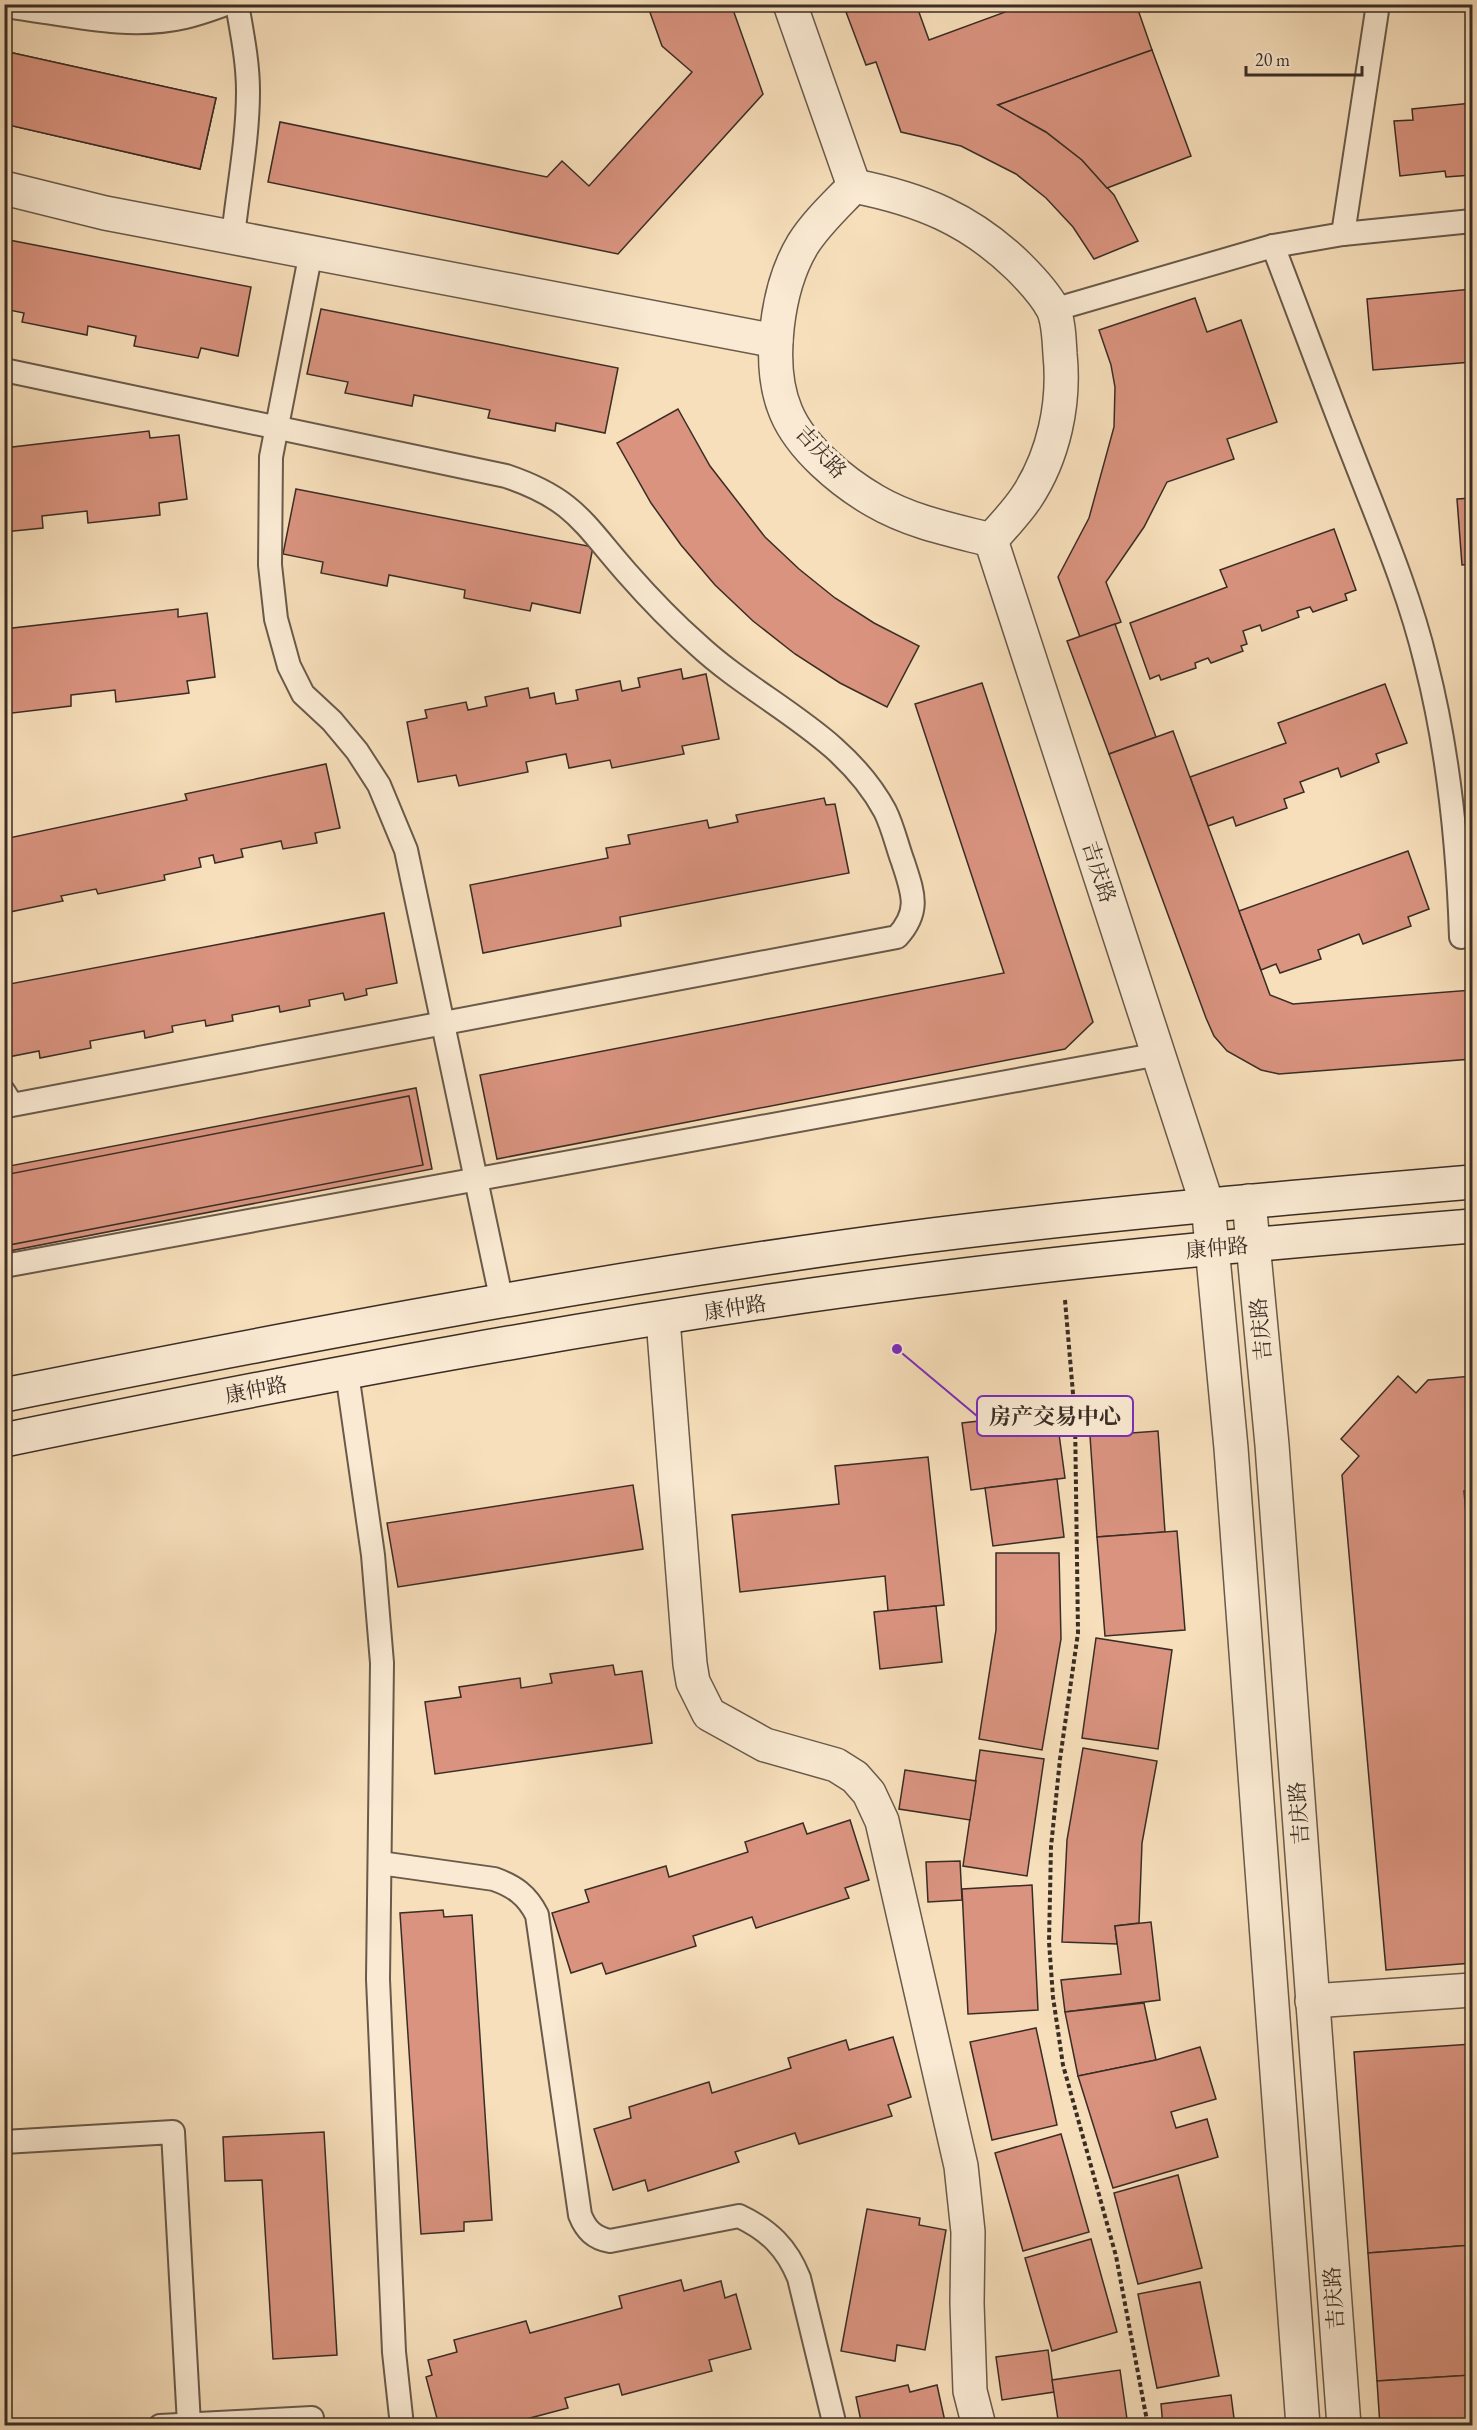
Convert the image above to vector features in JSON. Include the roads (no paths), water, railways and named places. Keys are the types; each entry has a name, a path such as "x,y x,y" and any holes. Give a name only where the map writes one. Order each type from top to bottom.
{"street":[{"path":"790,4 854,186 894,194 933,207 969,226 1001,250 1030,278 1053,310 1059,336 1061,391 1050,447 1026,498 992,540"},
{"name":"吉庆路","path":"854,186 820,220 802,246 789,275 780,306 776,341 778,377 786,412 803,438 823,461 875,501 906,516 992,540 1207,1204 1231,1448 1303,2426"},
{"path":"4,189 105,213 776,341"},
{"name":"康仲路","path":"4,1395 157,1364 502,1302 906,1239 1207,1204 1473,1182"},
{"name":"吉庆路","path":"1249,1201 1272,1445 1344,2426"},
{"name":"康仲路","path":"4,1440 347,1373 663,1319 912,1281 1212,1248 1473,1226"},
{"path":"663,1319 690,1664 699,1698 709,1714 765,1745 836,1765 855,1777 869,1793 882,1821 961,2166 968,2232 967,2302 970,2391 979,2426"},
{"path":"1312,2001 1473,1990"}],"lane":[{"path":"4,6 71,17 146,21 184,17 226,4"},
{"path":"233,237 246,132 248,90 245,48 237,4"},
{"path":"1343,234 1378,4"},
{"path":"1053,310 1273,246 1343,234 1473,221"},
{"path":"1273,246 1354,459 1382,525 1426,662 1441,730 1452,798 1459,867 1461,937"},
{"path":"311,252 271,457 270,565 280,637 303,694 332,721 357,751 379,784 406,850 502,1302"},
{"path":"4,370 506,476 554,496 575,512 626,572 699,646 812,729 856,770 885,812 913,893 912,913 906,927 897,937 12,1105 4,1092"},
{"path":"4,1266 1159,1054"},
{"path":"347,1373 373,1555 382,1663 378,1979 394,2352 402,2426"},
{"path":"380,1863 494,1879 510,1884 531,1903 537,1915 580,2215 584,2225 599,2239 610,2241 739,2216 773,2236 793,2263 799,2278 835,2426"},
{"path":"4,2142 173,2132 189,2424"},
{"path":"160,2426 312,2418"}],"place":[{"name":"房产交易中心","path":"897,1349"}]}
